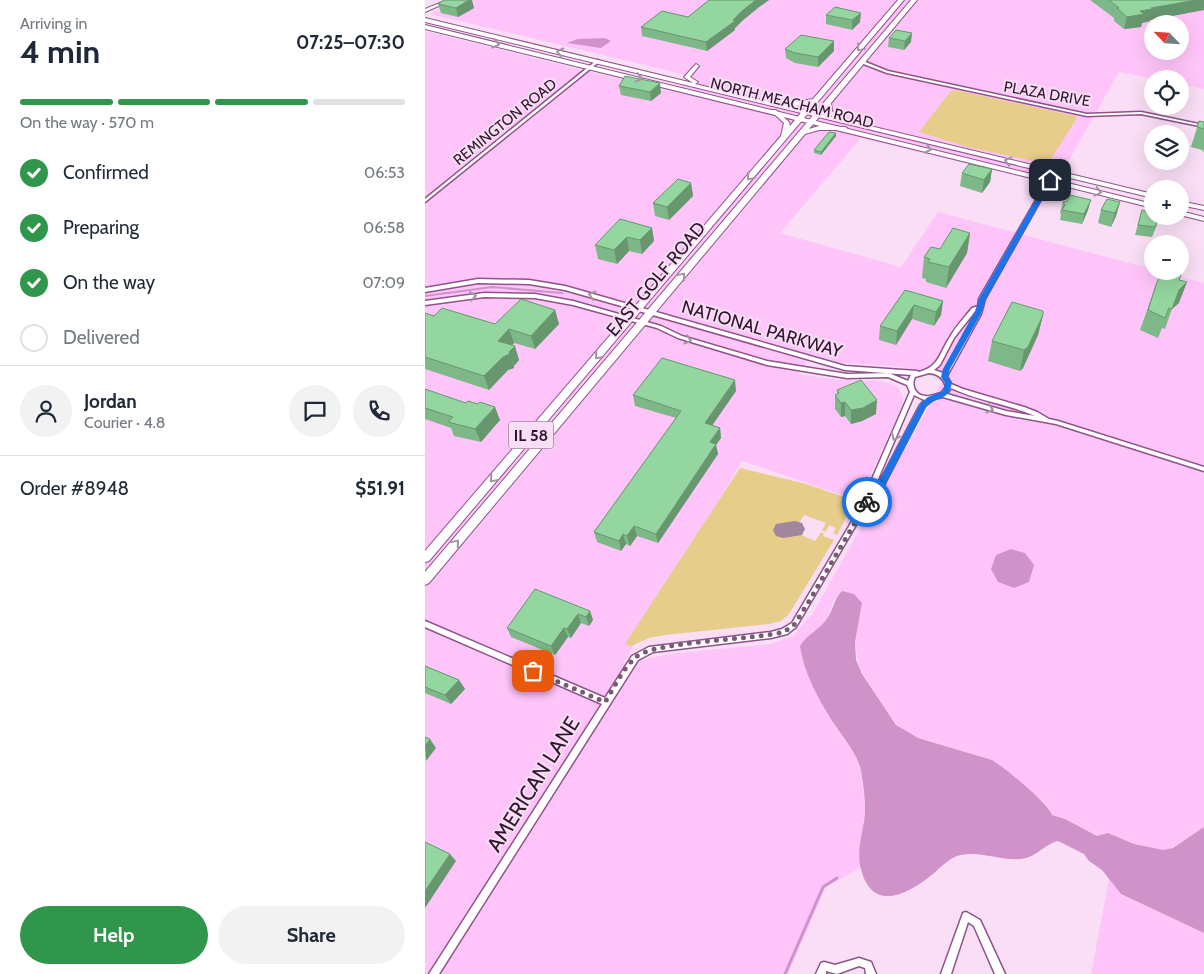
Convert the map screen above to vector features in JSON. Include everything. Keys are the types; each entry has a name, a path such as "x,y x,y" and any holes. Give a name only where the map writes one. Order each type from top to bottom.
{"main road":[{"name":"EAST GOLF ROAD","path":"425,558 901,0"},
{"name":"EAST GOLF ROAD","path":"425,580 858,68 913,0"},
{"name":"NORTH MEACHAM ROAD","path":"425,20 734,93 1144,194"},
{"name":"NORTH MEACHAM ROAD","path":"425,27 591,66 1144,204"},
{"path":"463,36 483,34"},
{"path":"667,77 684,75 696,66 688,75 689,79 734,93"},
{"path":"775,103 796,104 817,100"},
{"path":"828,103 829,111 836,118"},
{"path":"774,111 787,123 782,140"},
{"path":"803,133 819,128 845,129"},
{"path":"1189,204 1204,208"},
{"path":"1189,215 1204,219"}],"street":[{"path":"425,5 437,0"},
{"path":"425,11 450,0"},
{"name":"REMINGTON ROAD","path":"425,201 598,61"},
{"name":"PLAZA DRIVE","path":"863,62 887,72"},
{"name":"PLAZA DRIVE","path":"858,68 887,72 1087,115 1141,113 1204,126"},
{"path":"945,377 978,314 979,307 1050,180"},
{"name":"NATIONAL PARKWAY","path":"425,290 478,281 529,282 573,290 845,368 917,373"},
{"name":"NATIONAL PARKWAY","path":"425,303 484,294 535,296 573,303 659,327 680,337 767,364 847,376 889,375 909,384"},
{"path":"979,307 974,309 952,337 939,364 929,371 917,373 913,376 909,384 913,392 931,398 943,395 1006,414 1036,420 1047,420"},
{"path":"929,371 945,377 949,385 960,391 1037,414 1047,420 1204,469"},
{"path":"943,395 949,385"},
{"name":"AMERICAN LANE","path":"874,489 875,480 913,392"},
{"name":"AMERICAN LANE","path":"435,974 605,702 635,658 643,652 665,647 771,635 784,632 794,625 874,489 882,483 923,405 931,398"},
{"path":"425,624 605,702"},
{"path":"946,974 967,916 977,923 1000,974"},
{"path":"821,974 825,966 838,972 859,962 868,965 871,974"}],"shaded area":[{"path":"459,0 1204,0 1204,89 1189,86 1189,70 1144,70 1144,77 1119,72 1055,185 861,138 780,233 901,267 938,212 1144,267 1144,280 1189,279 1204,283 1204,827 1173,848 1163,851 1134,844 1108,833 1097,836 1065,819 1052,815 1043,802 992,760 918,738 903,730 891,718 859,668 855,642 862,606 842,591 834,600 827,619 801,653 812,682 835,725 855,754 861,772 865,809 859,855 860,868 826,887 788,974 425,974 425,31 672,92 690,76 430,14","holes":["811,354 837,362 901,367 944,379 813,613 793,636 770,644 669,654 623,664 742,461 859,501 902,406 903,396 897,386 882,381 838,380 798,374"]},
{"path":"605,38 611,41 601,48 567,43 578,39"},
{"path":"955,90 1076,116 1077,118 1048,164 967,147 919,132 950,92"},
{"path":"740,468 806,484 844,497 845,504 851,508 837,535 833,533 836,528 829,525 826,532 822,530 826,523 804,515 796,528 783,529 785,526 781,525 777,531 781,533 783,530 795,530 794,532 815,541 821,532 824,534 823,536 834,540 789,614 781,621 769,624 665,635 649,638 631,646 625,644"},
{"path":"1011,549 1025,553 1034,565 1029,582 1014,588 998,582 991,569 996,555"},
{"path":"842,591 854,594 862,603 855,642 856,660 862,674 896,725 918,738 992,760 1043,802 1052,815 1065,819 1097,836 1108,833 1134,844 1163,850 1173,848 1204,827 1204,933 1121,894 1102,870 1089,861 1084,854 1058,841 1027,858 1021,859 1006,859 976,854 957,856 942,865 923,882 902,893 891,896 873,891 866,883 859,862 865,800 859,764 854,752 829,716 813,687 805,667 800,646 826,620"},
{"path":"1109,879 1121,894 1204,933 1204,974 1091,974"}],"building":[{"path":"444,0 469,0 456,8 438,4"},
{"path":"709,0 756,0 733,20 735,21 706,42 641,27 662,11 688,17"},
{"path":"1109,0 1197,0 1151,8 1153,9 1140,11 1144,14 1127,17"},
{"path":"835,7 861,13 852,20 826,15"},
{"path":"896,30 912,33 905,41 889,38"},
{"path":"801,35 834,41 818,57 795,53 785,49"},
{"path":"625,76 660,83 650,92 619,86"},
{"path":"1199,121 1204,122 1204,129 1197,127"},
{"path":"829,132 836,133 821,152 814,150"},
{"path":"969,164 992,169 984,180 962,173"},
{"path":"678,179 691,183 667,207 653,203"},
{"path":"1070,195 1091,200 1084,214 1062,210 1065,205 1063,202 1067,201"},
{"path":"1107,199 1120,202 1115,213 1101,210"},
{"path":"1142,210 1144,211 1144,225 1156,225 1155,227 1138,225"},
{"path":"620,219 652,228 640,240 627,237 614,250 595,245"},
{"path":"953,228 970,233 949,267 928,262 930,259 924,257 931,247 940,249"},
{"path":"1158,280 1179,280 1187,282 1179,290 1172,309 1169,308 1165,318 1148,310"},
{"path":"905,290 943,301 936,312 914,305 897,331 880,326"},
{"path":"521,299 555,310 531,336 509,329 498,341 515,346 509,352 510,354 503,357 484,376 425,357 425,313 434,316 442,308 495,324"},
{"path":"1012,302 1043,311 1043,315 1028,347 1024,350 992,341"},
{"path":"662,358 735,380 705,423 720,428 710,442 716,444 656,534 634,526 627,536 623,534 619,541 594,532 681,411 633,395"},
{"path":"861,380 877,400 863,408 851,410 845,402 841,403 835,395 839,393 837,390"},
{"path":"425,389 466,403 468,401 478,404 480,402 495,407 475,429 448,422 453,417 425,408"},
{"path":"535,589 590,611 586,617 578,614 567,629 564,628 551,646 507,628"},
{"path":"425,666 459,680 445,695 425,687"},
{"path":"425,737 430,739 425,746"},
{"path":"425,842 450,854 425,891"}],"waterway":[{"path":"425,296 492,287 562,293"},
{"path":"785,974 823,887 837,878"}],"taxiway":[{"path":"783,530 795,529"}],"way so far":[{"path":"533,671 605,702 627,668 643,652 665,647 784,632 794,625 867,502"}],"route":[{"path":"867,502 874,489 882,483 916,423 923,405 931,398 937,398 947,392 949,387 949,382 945,377 947,369 978,314 982,299 1050,180"}]}
